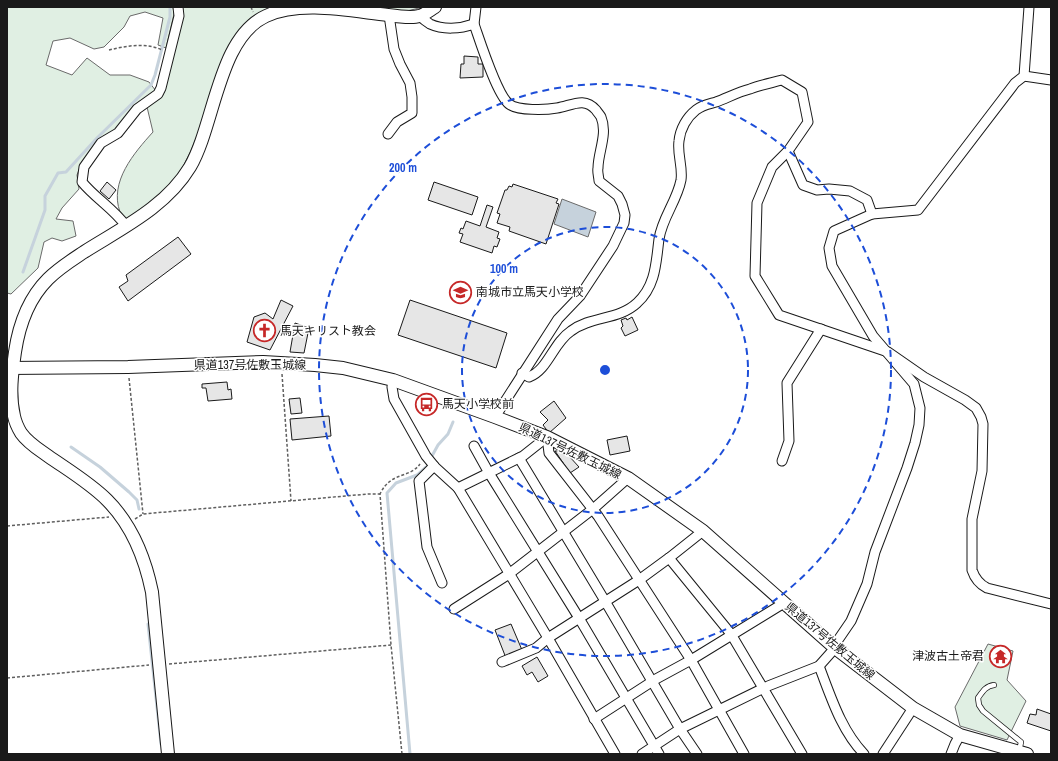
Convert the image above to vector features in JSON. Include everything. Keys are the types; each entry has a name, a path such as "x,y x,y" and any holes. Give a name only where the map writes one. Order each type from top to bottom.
{"main road":[{"path":"168,754 156,665 152,592 148,573 135,539 121,516 105,498 73,473 29,443 20,431 14,416 11,396 10,369 21,323 34,295 47,280 63,266 154,207 182,178 190,167 208,125 229,58 237,42 253,24 272,14 298,8 420,16 435,7"},
{"name":"県道137号佐敷玉城線","path":"10,369 283,363 343,368 393,380 495,417 547,437 628,478 703,531 835,648 913,708 960,735 1023,753"}],"street":[{"path":"126,226 121,219 82,182 84,167 101,143 118,133 137,109 158,94 161,88 179,16 178,7"},
{"path":"476,7 474,24 496,84 504,99 510,105 539,109 558,108 581,102 592,106 601,116 603,128 598,168 599,180 618,196 625,215 624,223 613,246 580,296 558,319 495,417"},
{"path":"1024,76 1029,7"},
{"path":"388,134 397,122 412,113 413,107 410,83 394,49 389,15"},
{"path":"420,16 430,24 438,26 462,28 474,24"},
{"path":"642,754 656,750 680,729 763,689 819,666 835,648 838,640 851,621 867,584 875,552 907,468 919,425 920,408 914,384 873,336 832,266 829,248 834,231 872,214 918,210 1015,83 1024,76 1051,80"},
{"path":"522,373 529,377 535,375 542,369 558,343 567,333 577,326 615,316 627,311 637,303 649,288 654,276 660,232 674,201 681,178 682,170 679,142 681,132 687,119 696,110 704,105 782,80 802,92 808,122 788,151 772,167 757,203 755,276 779,315 888,352 924,377 976,408 983,424 982,471 972,519 972,570 974,577 987,588 1051,604"},
{"path":"788,151 803,185 817,190 829,189 850,191 867,200 872,214"},
{"path":"782,462 789,441 787,383 821,329"},
{"path":"393,380 392,387 394,399 426,456 434,466 458,488 548,638 615,754"},
{"path":"458,488 519,458 547,437 549,452 593,509 639,580 690,660 744,754"},
{"path":"474,446 489,473 579,618 656,750"},
{"path":"519,458 680,729 697,754"},
{"path":"434,466 419,481 427,547 442,583"},
{"path":"454,609 510,574 593,509 628,478"},
{"path":"502,662 536,648 548,638 639,580 703,531"},
{"path":"669,558 731,634 802,754"},
{"path":"594,719 652,682 784,603"},
{"path":"819,666 846,731 855,745 864,754"},
{"path":"883,754 913,708"},
{"path":"951,754 960,735"}],"lane":[{"path":"994,685 988,686 982,691 978,698 979,705 983,711 1021,742 1023,753"}],"path":[{"path":"109,50 127,46 156,46 163,50"},
{"path":"283,363 282,378 291,501"},
{"path":"128,367 143,514 380,494"},
{"path":"402,754 391,645 380,494 387,483 418,468 426,456"},
{"path":"7,526 121,516"},
{"path":"7,678 391,645"}],"green space":[{"path":"7,7 173,7 174,14 166,48 158,45 163,18 145,12 130,16 124,27 104,47 94,49 70,38 53,41 46,65 72,75 87,58 110,75 130,75 149,82 156,91 116,129 98,140 82,162 77,175 79,189 62,208 56,219 73,221 76,236 62,241 52,238 44,242 38,268 11,294 7,293"},
{"path":"181,7 280,7 243,26 190,153 179,174 166,190 128,221 120,212 117,201 118,190 125,169 131,159 153,132 147,107 164,93 174,49"},
{"path":"364,7 423,7 403,12"},
{"path":"988,644 1013,651 1007,680 1026,701 1007,740 960,726 955,707"}],"shaded area":[{"path":"562,199 596,212 588,237 554,224"}],"building":[{"path":"464,56 478,57 478,64 483,64 483,77 460,78 461,64 464,64"},
{"path":"107,182 116,190 109,199 100,191"},
{"path":"434,182 478,197 472,215 428,200"},
{"path":"513,184 558,199 556,203 559,204 546,244 509,231 510,227 497,223 500,214 497,213 505,190 507,190 509,186 512,187"},
{"path":"487,205 493,207 486,227 499,232 497,238 500,239 497,247 494,246 492,253 460,242 463,234 459,233 461,228 463,229 466,221 480,226"},
{"path":"178,237 191,254 128,301 119,287 128,281 126,275"},
{"name":"馬天キリスト教会","path":"281,300 293,306 270,350 247,342 254,317 265,313 273,319"},
{"path":"410,300 507,333 496,368 398,335"},
{"path":"632,317 638,330 625,336 621,328 623,326 621,320 626,318 627,320"},
{"path":"295,323 309,328 304,353 290,352"},
{"path":"227,382 228,390 231,389 232,399 208,401 206,388 202,388 202,384"},
{"path":"300,398 302,413 291,414 289,399"},
{"path":"554,401 566,418 549,433 543,425 548,420 540,412"},
{"path":"329,416 331,436 292,440 290,419"},
{"path":"627,436 630,451 610,455 607,440"},
{"path":"555,451 560,451 569,456 579,467 570,473"},
{"path":"511,624 522,650 506,658 495,630"},
{"name":"津波古土帝君","path":"994,647 1005,653 1002,659 991,653"},
{"path":"537,657 548,676 538,682 532,672 527,675 522,666"},
{"path":"1037,709 1051,714 1051,731 1027,723 1030,714 1036,715"}],"waterway":[{"path":"23,272 45,210 45,196 58,173 66,172 97,138 151,85 170,17 170,7"},
{"path":"432,456 438,445 448,434 453,422"},
{"path":"71,447 100,467 129,492 137,500 139,509"},
{"path":"410,754 387,493 396,483 417,475 426,467"},
{"path":"148,624 161,744"}],"place":[{"name":"南城市立馬天小学校","path":"461,292"},
{"name":"馬天キリスト教会","path":"265,331"},
{"name":"馬天小学校前","path":"427,404"},
{"name":"津波古土帝君","path":"1000,656"}]}
